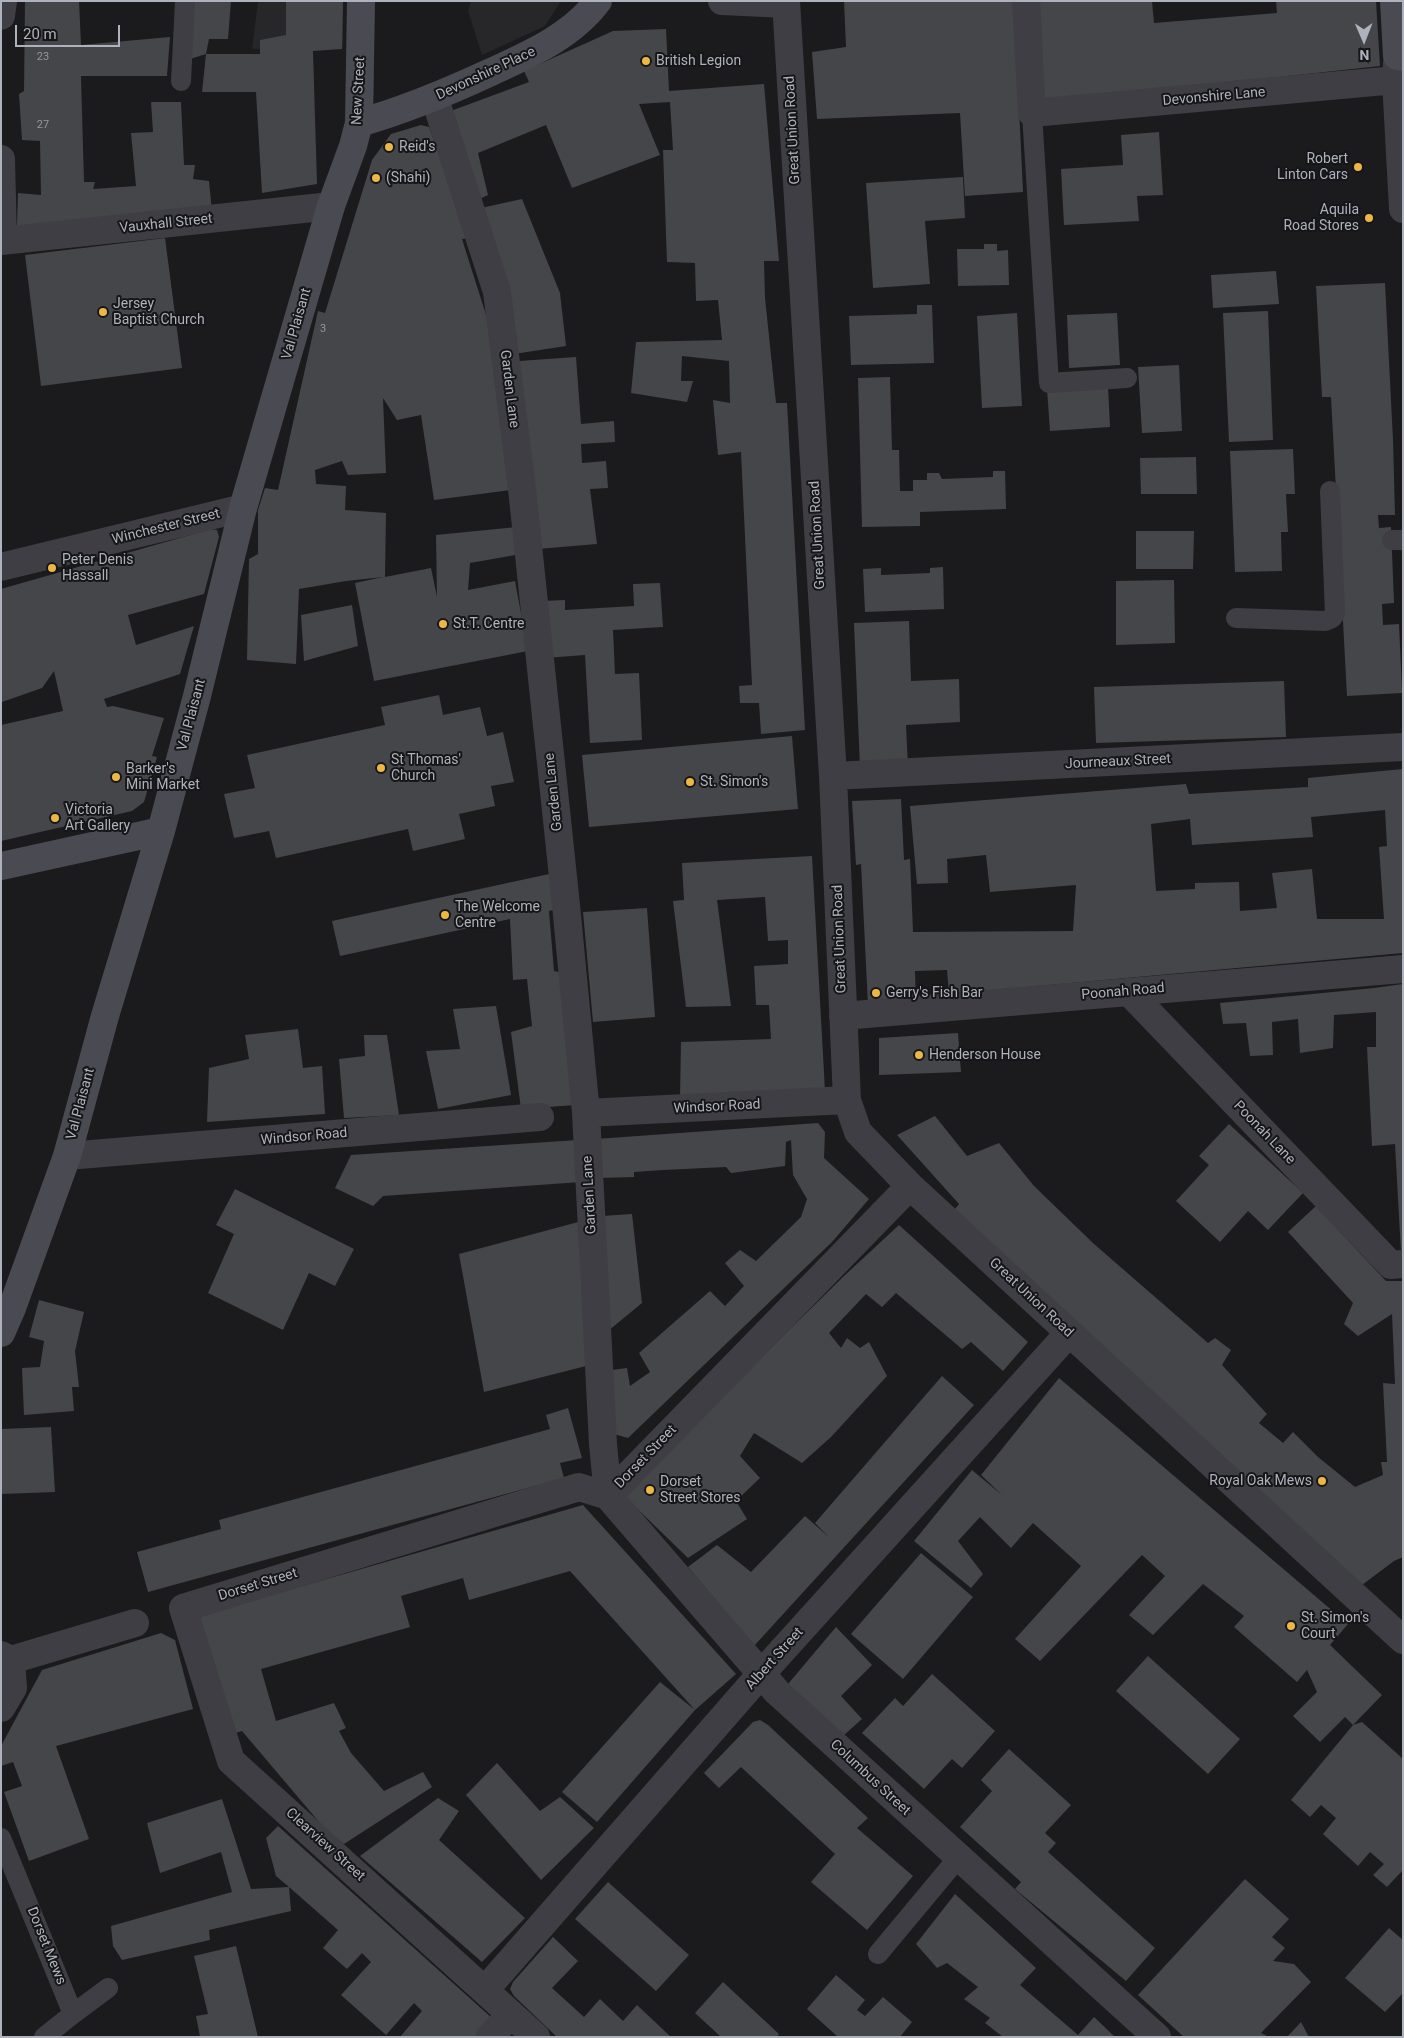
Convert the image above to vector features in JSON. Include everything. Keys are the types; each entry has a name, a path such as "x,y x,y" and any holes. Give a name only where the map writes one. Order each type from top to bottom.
{"main road":[{"name":"New Street","path":"331,206 353,146 359,123 361,1"},
{"name":"Devonshire Place","path":"359,123 434,99 539,50 587,17 598,1"},
{"path":"1394,1 1399,64"},
{"name":"Val Plaisant","path":"1,1333 12,1308 67,1156 105,1016 161,831 197,696 243,508 331,206"},
{"path":"1,866 161,831"}],"street":[{"path":"1,16 3,1"},
{"path":"722,1 786,3"},
{"path":"1026,1 1032,113"},
{"name":"Great Union Road","path":"786,3 832,776 847,1100 858,1132 910,1186 1403,1640"},
{"path":"1399,64 1403,209"},
{"name":"Devonshire Lane","path":"1032,113 1399,64"},
{"name":"Garden Lane","path":"434,99 497,292 522,489 586,1113 603,1444 608,1496"},
{"path":"1,159 2,241"},
{"name":"Vauxhall Street","path":"2,241 331,206"},
{"name":"Winchester Street","path":"1,567 243,508"},
{"name":"Journeaux Street","path":"832,776 1403,747"},
{"name":"Poonah Road","path":"843,1016 1403,969"},
{"name":"Poonah Lane","path":"1130,992 1391,1265 1403,1264"},
{"name":"Windsor Road","path":"586,1113 847,1100"},
{"name":"Windsor Road","path":"67,1156 540,1118"},
{"name":"Dorset Street","path":"183,1608 579,1487 608,1496 910,1186"},
{"name":"Albert Street","path":"485,1990 761,1674 1069,1333"},
{"name":"Columbus Street","path":"608,1496 776,1692 1157,2037"},
{"name":"Clearview Street","path":"183,1608 231,1760 536,2037"},
{"path":"1,1708 13,1688 6,1657 135,1623"},
{"path":"490,2037 511,2014"}],"lane":[{"path":"181,82 185,1"},
{"path":"1032,113 1049,383 1127,378"},
{"path":"1236,618 1326,621 1335,614 1336,544 1330,491"},
{"name":"Dorset Mews","path":"1,1838 73,2014"},
{"path":"878,1954 958,1858"},
{"path":"44,2037 108,1988"}],"shaded area":[{"path":"258,1 343,1 343,47 252,49"},
{"path":"471,1 561,1 545,26 482,55 468,11"}],"building":[{"path":"25,1 79,1 81,45 170,37 167,76 81,76 84,182 95,182 93,189 136,186 131,133 153,132 151,102 181,102 184,165 195,165 193,179 209,181 212,211 17,226 18,193 41,195 40,141 22,140 19,94 24,91"},
{"path":"191,1 231,1 228,39 209,39 206,54 190,59"},
{"path":"286,1 343,1 342,49 313,51 317,184 262,193 256,92 202,92 206,54 260,54 260,40 286,35"},
{"path":"844,1 1014,1 1023,192 965,196 960,113 817,119 812,52 846,47"},
{"path":"1038,1 1152,1 1154,23 1277,13 1276,1 1376,1 1380,66 1040,103"},
{"path":"666,29 669,91 764,84 779,261 764,261 765,298 776,403 787,403 805,730 761,734 759,703 740,703 739,686 752,685 741,452 718,455 713,400 730,403 729,361 682,356 681,381 693,381 687,402 631,393 636,342 722,340 718,300 696,301 695,263 667,262 663,150 673,150 670,102 639,104 660,155 572,188 546,125 478,153 488,195 475,201 440,115 529,82 524,71 613,31"},
{"path":"421,125 429,127 470,238 462,239 487,318 511,490 434,500 421,415 397,420 383,398 386,473 348,475 342,461 315,470 316,484 346,486 345,510 386,513 385,577 431,568 437,597 436,535 517,527 521,554 470,563 468,590 515,581 528,651 374,681 355,583 383,577 299,589 296,664 247,660 249,559 258,554 258,510 265,488 278,490 318,311 325,313 372,160 391,134"},
{"path":"1159,132 1163,195 1137,196 1139,221 1064,225 1061,169 1123,165 1121,135"},
{"path":"963,177 965,218 925,221 930,284 873,288 866,183"},
{"path":"522,199 560,293 566,346 514,354 481,208"},
{"name":"Jersey Baptist Church","path":"165,238 182,368 41,386 25,255"},
{"path":"984,244 997,244 997,251 1008,250 1009,285 958,286 957,249 984,249"},
{"path":"1276,271 1279,304 1213,308 1211,275"},
{"path":"1385,283 1395,515 1378,515 1379,528 1391,527 1394,603 1382,604 1383,625 1399,624 1402,693 1347,696 1331,397 1322,397 1316,286"},
{"path":"917,305 932,305 934,363 851,365 849,316 917,314"},
{"path":"1268,311 1273,440 1229,442 1223,313"},
{"path":"1017,313 1022,406 982,408 977,316"},
{"path":"1117,313 1120,365 1069,368 1067,315"},
{"path":"576,357 581,424 614,421 615,442 581,444 582,463 606,461 608,488 590,489 597,544 538,549 519,361"},
{"path":"1179,365 1182,431 1142,433 1138,367"},
{"path":"890,377 892,450 899,450 900,491 913,491 913,480 927,480 927,473 939,473 942,479 993,477 993,471 1005,471 1006,509 920,512 920,526 862,527 858,378"},
{"path":"1108,386 1110,427 1050,431 1047,389"},
{"path":"1293,449 1295,494 1286,494 1288,532 1281,532 1282,571 1235,572 1230,451"},
{"path":"1196,457 1197,494 1141,494 1140,458"},
{"path":"211,529 217,530 219,537 204,594 128,615 136,645 194,626 180,674 104,699 107,707 113,706 164,718 152,756 157,757 144,802 132,811 1,841 1,725 63,711 54,671 42,688 2,702 1,589"},
{"path":"1136,531 1194,531 1193,569 1136,569"},
{"path":"943,567 944,609 865,612 863,569 881,568 881,575 930,573 930,568"},
{"path":"1174,580 1175,643 1116,645 1116,581"},
{"path":"660,583 663,627 613,630 615,674 639,673 642,740 590,743 585,655 545,658 542,601 565,600 565,610 634,606 633,584"},
{"path":"352,605 358,646 304,661 301,615"},
{"path":"909,621 911,681 959,679 960,722 906,725 908,767 860,768 854,623"},
{"path":"1284,681 1286,737 1096,743 1094,687"},
{"name":"St Thomas' Church","path":"439,695 443,715 480,707 487,736 503,732 514,782 491,786 495,806 459,814 465,839 413,851 408,829 276,858 269,831 234,838 224,794 255,788 247,755 385,725 381,707"},
{"name":"St. Simon's","path":"792,736 798,809 589,827 582,755"},
{"path":"1403,769 1403,953 949,994 947,970 915,971 916,1003 868,1005 861,864 856,865 852,801 901,799 904,860 910,859 913,932 1073,931 1076,885 990,892 986,855 947,859 948,883 917,884 910,806 1186,784 1189,794 1308,787 1308,778","holes":["1385,810 1387,846 1379,847 1384,919 1317,919 1312,869 1272,873 1277,908 1240,911 1239,882 1195,883 1195,889 1156,891 1151,824 1190,819 1192,845 1313,837 1311,817"]},
{"path":"812,856 825,1091 680,1098 681,1042 771,1039 769,1005 756,1005 754,966 788,964 788,940 768,941 765,897 717,900 731,1006 686,1007 673,901 684,900 682,863"},
{"path":"549,874 557,909 549,911 554,971 563,973 575,1105 521,1109 511,1032 532,1026 527,979 513,980 510,919 340,956 332,921"},
{"path":"647,908 655,1017 593,1022 583,912"},
{"path":"1403,984 1403,1253 1401,1253 1395,1144 1372,1146 1367,1047 1376,1047 1376,1012 1334,1015 1333,1048 1300,1053 1298,1019 1272,1022 1273,1055 1250,1056 1246,1023 1223,1024 1220,1003"},
{"path":"496,1006 511,1095 438,1109 426,1051 460,1049 453,1009"},
{"path":"298,1029 303,1068 322,1066 325,1114 207,1122 209,1068 249,1059 245,1035"},
{"name":"Henderson House","path":"958,1033 961,1072 879,1075 879,1038"},
{"path":"364,1035 387,1035 399,1115 344,1118 339,1059 365,1056"},
{"path":"935,1116 967,1156 999,1143 1034,1186 1094,1244 1208,1343 1215,1338 1231,1350 1222,1365 1267,1414 1259,1423 1283,1443 1293,1432 1318,1457 1355,1487 1383,1475 1381,1462 1387,1462 1383,1383 1395,1384 1392,1314 1358,1336 1344,1324 1353,1303 1288,1232 1316,1206 1386,1281 1403,1281 1403,1557 1394,1561 1362,1585 951,1214 959,1204 897,1135"},
{"path":"818,1123 825,1132 824,1158 869,1199 832,1242 628,1438 607,1432 604,1371 627,1368 630,1386 650,1372 639,1353 710,1291 725,1306 744,1286 725,1263 740,1250 756,1261 801,1217 807,1199 793,1175 791,1140 786,1142 785,1166 731,1173 726,1167 663,1170 634,1172 634,1177 599,1178 596,1139"},
{"path":"1229,1124 1303,1193 1268,1230 1248,1211 1220,1242 1176,1201 1209,1165 1199,1156"},
{"path":"578,1140 581,1182 383,1196 373,1206 335,1188 351,1155"},
{"path":"235,1189 354,1249 335,1286 309,1273 283,1330 208,1293 234,1234 216,1225"},
{"path":"632,1214 642,1303 608,1331 602,1216"},
{"path":"582,1221 590,1365 484,1392 459,1254"},
{"path":"899,1225 1028,1342 1003,1371 971,1342 962,1349 896,1293 882,1307 866,1294 829,1333 841,1348 847,1338 860,1348 869,1342 887,1376 831,1437 802,1463 754,1433 740,1456 760,1478 736,1501 747,1519 688,1558 622,1494 844,1276"},
{"path":"39,1300 84,1312 75,1351 79,1387 72,1387 74,1411 24,1415 22,1368 40,1367 44,1341 29,1337"},
{"path":"942,1376 974,1405 754,1646 688,1567 717,1545 751,1572 805,1516 830,1538 815,1523"},
{"path":"1059,1378 1348,1624 1330,1645 1382,1695 1353,1725 1345,1717 1320,1742 1293,1716 1317,1692 1307,1670 1297,1682 1234,1627 1244,1616 1203,1584 1153,1635 1129,1615 1165,1576 1142,1555 1040,1661 1015,1639 1081,1566 1033,1523 1011,1548 980,1517 958,1541 983,1574 971,1588 914,1541 972,1470 1002,1495 981,1475"},
{"path":"568,1408 582,1458 560,1463 564,1478 148,1592 137,1552 221,1529 219,1520 550,1429 546,1415"},
{"path":"51,1427 55,1492 1,1494 1,1429"},
{"path":"583,1505 736,1674 695,1710 570,1571 469,1600 463,1578 401,1596 410,1627 261,1669 276,1721 334,1703 346,1728 339,1731 351,1753 384,1791 423,1772 432,1787 344,1844 325,1829 242,1731 222,1737 188,1619"},
{"path":"921,1553 973,1597 903,1679 851,1634"},
{"path":"836,1627 872,1665 841,1696 862,1719 844,1735 788,1684"},
{"path":"161,1633 175,1640 193,1709 56,1746 89,1839 29,1861 4,1792 22,1786 13,1762 1,1766 1,1746 42,1670"},
{"path":"1148,1656 1240,1739 1208,1774 1116,1691"},
{"path":"932,1674 995,1731 962,1768 952,1759 924,1789 862,1733 895,1698 903,1706"},
{"path":"660,1682 695,1710 597,1822 562,1792"},
{"path":"760,1720 768,1725 868,1818 857,1828 913,1876 867,1930 811,1882 835,1854 741,1767 719,1788 704,1773 753,1722"},
{"path":"1362,1722 1403,1759 1403,1870 1387,1887 1373,1875 1384,1864 1370,1852 1358,1866 1323,1834 1336,1818 1321,1805 1310,1817 1291,1800 1353,1725"},
{"path":"1009,1749 1071,1805 1045,1833 1056,1843 1048,1852 1155,1948 1126,1981 1015,1889 1021,1882 960,1827 992,1791 981,1780"},
{"path":"497,1763 540,1811 560,1797 594,1828 541,1880 466,1795"},
{"path":"438,1798 459,1811 439,1840 525,1918 482,1962 360,1856"},
{"path":"222,1799 251,1889 289,1887 291,1911 209,1930 210,1940 122,1960 113,1946 111,1926 232,1892 221,1852 160,1873 147,1823"},
{"path":"278,1826 493,2019 478,2037 400,2037 422,2011 414,2003 386,2035 341,1995 371,1962 362,1953 347,1969 323,1948 338,1930 276,1876 266,1838"},
{"path":"1245,1879 1289,1919 1272,1937 1285,1948 1273,1961 1294,1964 1311,1982 1261,2033 1269,2037 1184,2037 1138,1995"},
{"path":"608,1882 689,1955 656,1991 575,1919"},
{"path":"955,1894 1036,1968 1020,1985 1078,2035 1094,2017 1115,2037 1003,2037 985,2023 990,2018 964,1999 978,1987 947,1963 937,1968 916,1944"},
{"path":"1389,1928 1403,1940 1403,1993 1385,2012 1345,1978"},
{"path":"553,1937 578,1961 552,1988 584,2017 600,1999 623,2021 637,2005 671,2037 557,2037 514,1996 510,1989 513,1982"},
{"path":"236,1946 258,2037 200,2037 196,2016 208,2014 194,1956"},
{"path":"836,1975 865,2000 857,2010 865,2016 883,1997 912,2022 900,2037 838,2037 807,2009"},
{"path":"723,1982 779,2034 777,2037 721,2037 695,2013"},
{"path":"1301,2022 1309,2037 1287,2037"}],"place":[{"name":"British Legion","path":"646,61"},
{"name":"Reid's","path":"389,147"},
{"name":"Robert Linton Cars","path":"1358,167"},
{"name":"(Shahi)","path":"376,178"},
{"name":"Aquila Road Stores","path":"1369,218"},
{"name":"Jersey Baptist Church","path":"103,312"},
{"name":"Peter Denis Hassall","path":"52,568"},
{"name":"St.T. Centre","path":"443,624"},
{"name":"St Thomas' Church","path":"381,768"},
{"name":"Barker's Mini Market","path":"116,777"},
{"name":"St. Simon's","path":"690,782"},
{"name":"Victoria Art Gallery","path":"55,818"},
{"name":"The Welcome Centre","path":"445,915"},
{"name":"Gerry's Fish Bar","path":"876,993"},
{"name":"Henderson House","path":"919,1055"},
{"name":"Royal Oak Mews","path":"1322,1481"},
{"name":"Dorset Street Stores","path":"650,1490"},
{"name":"St. Simon's Court","path":"1291,1626"}]}
